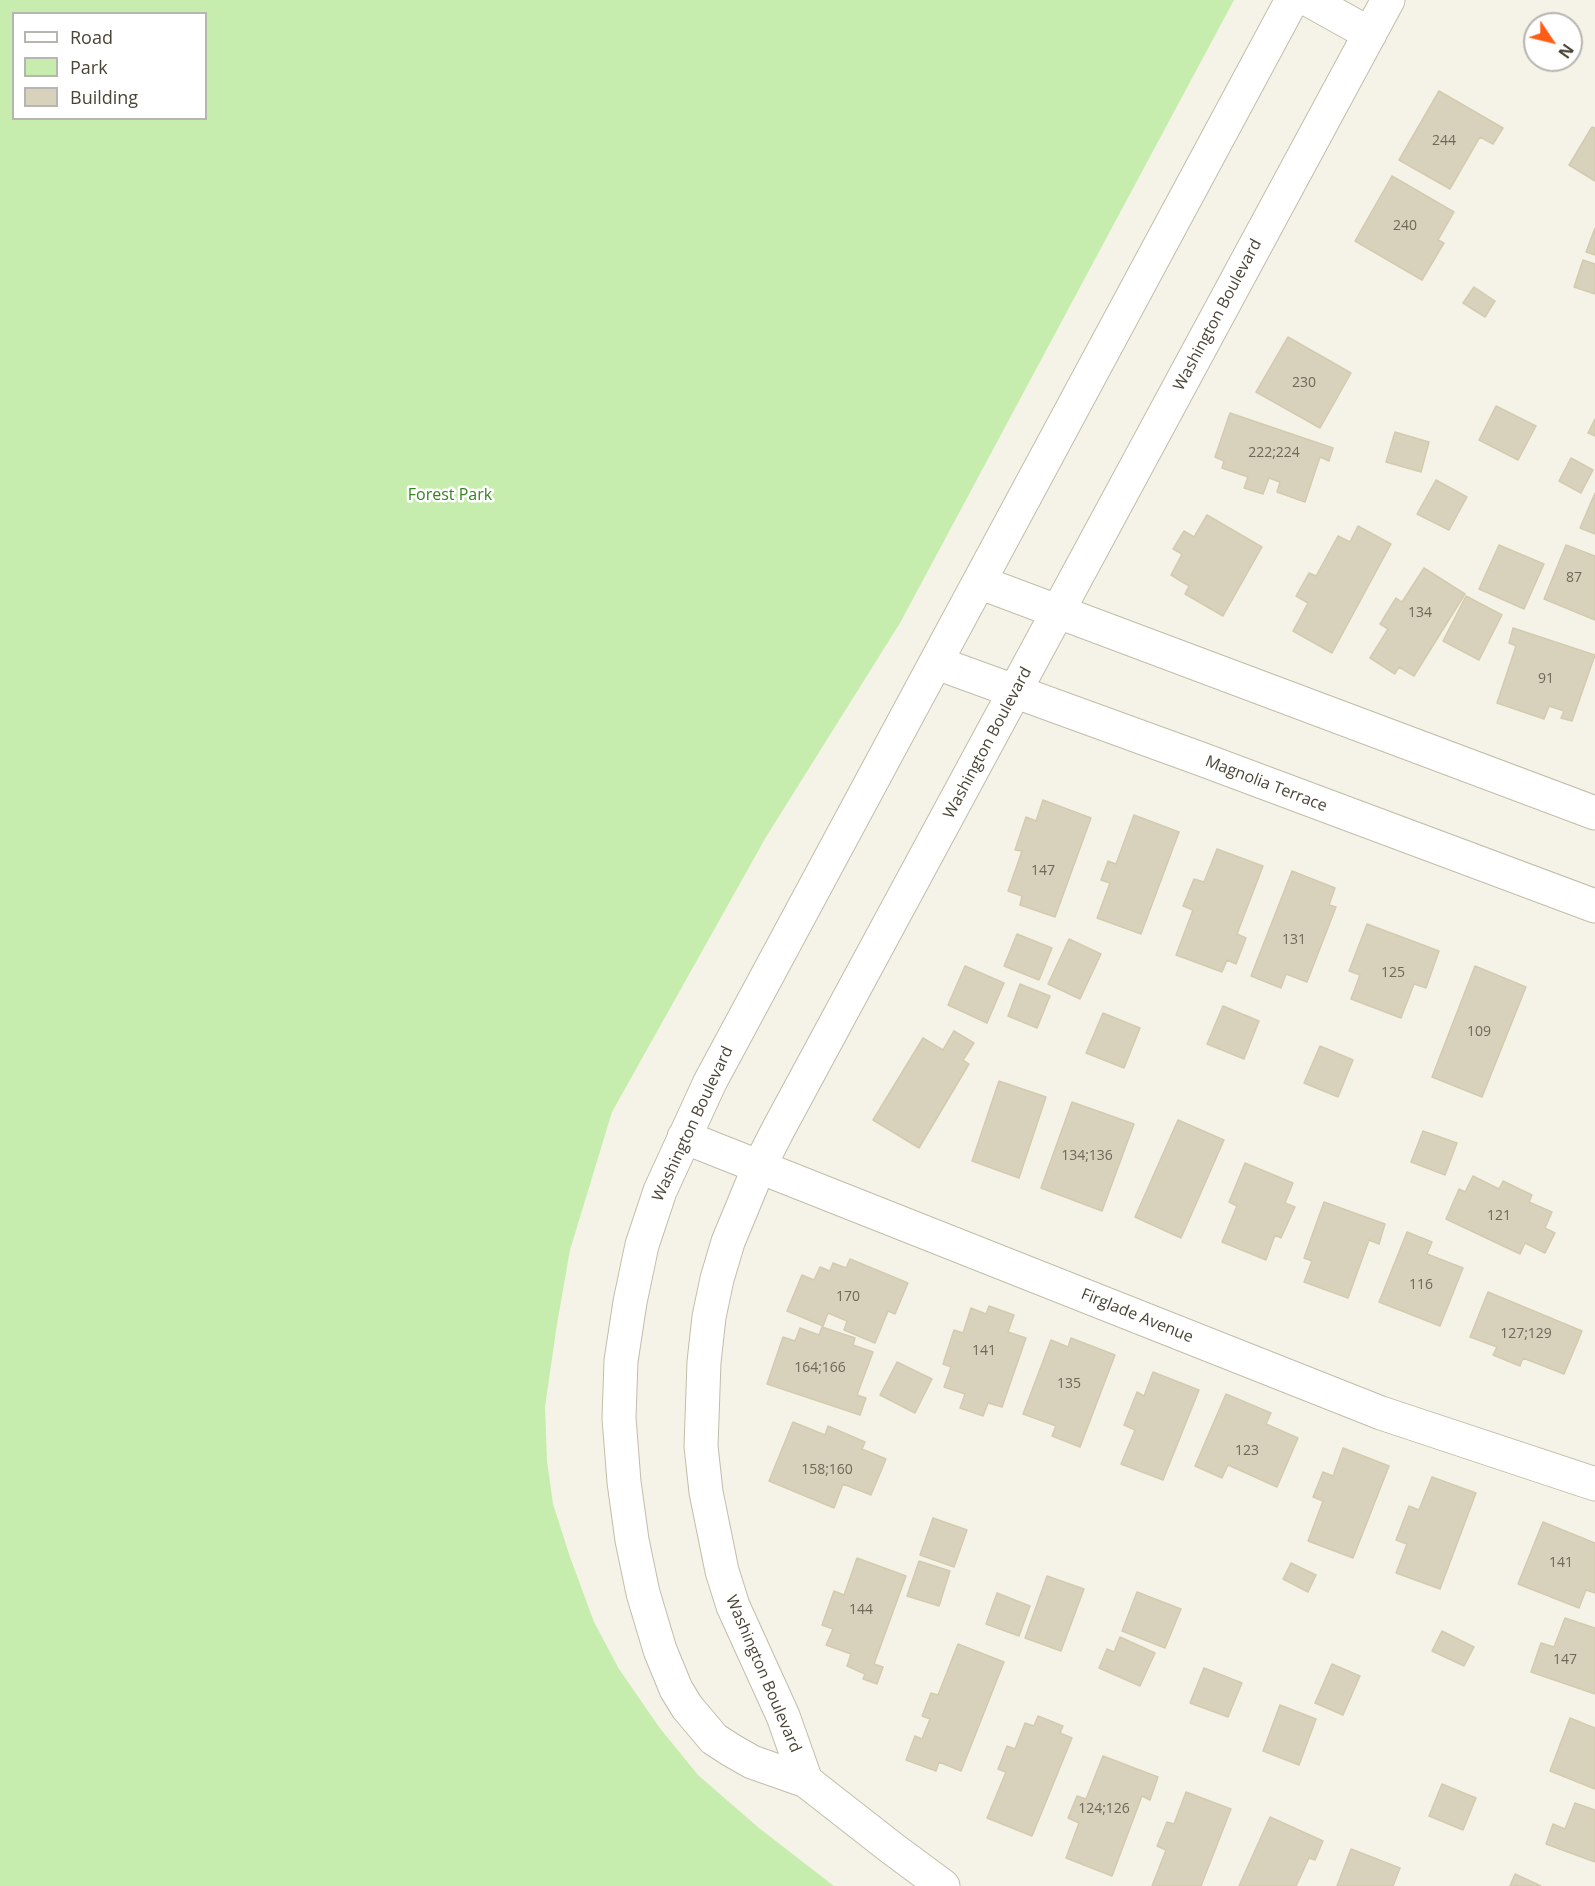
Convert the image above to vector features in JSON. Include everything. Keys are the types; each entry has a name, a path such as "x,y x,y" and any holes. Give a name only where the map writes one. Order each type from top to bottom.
{"street":[{"name":"Washington Boulevard","path":"806,1780 752,1761 714,1738 687,1707 676,1689 657,1641 643,1593 632,1539 624,1482 619,1418 621,1361 642,1245 660,1191 684,1137 746,1015 1292,0"},
{"path":"1309,0 1370,34"},
{"name":"Washington Boulevard","path":"806,1780 783,1716 745,1634 725,1580 707,1502 701,1446 704,1362 709,1317 728,1242 759,1167 1388,0"},
{"path":"979,582 1595,813"},
{"name":"Magnolia Terrace","path":"937,663 1595,906"},
{"name":"Firglade Avenue","path":"684,1137 1380,1413 1595,1484"},
{"path":"806,1780 893,1850 943,1886"}],"green space":[{"name":"Forest Park","path":"0,0 1234,0 900,623 766,837 612,1112 570,1250 545,1407 547,1461 553,1504 594,1622 619,1669 659,1727 698,1775 759,1828 834,1886 0,1886"}],"building":[{"path":"1439,91 1503,128 1493,144 1480,137 1450,189 1399,160"},
{"path":"1592,127 1595,128 1595,181 1569,165"},
{"path":"1392,176 1454,212 1438,240 1444,243 1422,280 1355,241"},
{"path":"1595,228 1595,255 1586,252"},
{"path":"1583,260 1595,264 1595,294 1574,287"},
{"path":"1474,287 1495,301 1485,317 1463,303"},
{"path":"1288,337 1351,373 1320,428 1256,392"},
{"path":"1496,406 1536,426 1518,460 1479,440"},
{"path":"1230,413 1333,448 1329,461 1320,457 1305,502 1277,492 1280,482 1269,478 1263,494 1244,488 1248,477 1222,468 1224,461 1215,457"},
{"path":"1595,419 1595,436 1588,433"},
{"path":"1395,432 1429,442 1421,472 1386,462"},
{"path":"1571,458 1593,470 1581,493 1559,481"},
{"path":"1436,480 1467,497 1449,530 1417,514"},
{"path":"1595,493 1595,534 1580,528"},
{"path":"1207,515 1262,547 1223,616 1185,594 1189,586 1171,575 1182,554 1173,549 1184,531 1194,537"},
{"path":"1358,526 1391,544 1332,653 1293,631 1308,603 1296,596 1309,573 1316,576 1338,536 1350,542"},
{"path":"1499,545 1544,564 1524,609 1479,589"},
{"path":"1566,545 1595,556 1595,620 1544,599"},
{"path":"1424,568 1465,594 1414,676 1399,667 1395,674 1370,658 1388,629 1380,624 1396,598 1402,602"},
{"path":"1466,596 1502,615 1479,660 1443,641"},
{"path":"1513,628 1595,655 1572,721 1561,718 1564,711 1549,706 1544,719 1497,703 1516,646 1509,643"},
{"path":"1043,800 1091,818 1055,917 1020,905 1022,896 1008,891 1022,851 1015,850 1026,817 1036,821"},
{"path":"1134,815 1179,832 1141,934 1097,918 1110,883 1101,880 1108,861 1116,864"},
{"path":"1217,849 1263,866 1237,934 1246,938 1236,964 1227,960 1222,972 1176,955 1193,910 1183,906 1194,879 1204,882"},
{"path":"1292,871 1335,888 1329,905 1336,907 1307,982 1286,974 1281,988 1251,976"},
{"path":"1367,924 1439,951 1426,988 1414,984 1401,1018 1351,999 1360,975 1349,971"},
{"path":"1017,934 1052,948 1039,980 1004,966"},
{"path":"1069,939 1101,954 1080,999 1048,984"},
{"path":"965,966 1004,983 987,1023 948,1005"},
{"path":"1475,966 1526,987 1482,1097 1432,1077"},
{"path":"1020,984 1050,996 1037,1028 1008,1016"},
{"path":"1223,1006 1259,1021 1244,1059 1207,1044"},
{"path":"1103,1013 1140,1028 1124,1068 1086,1053"},
{"path":"954,1031 974,1043 963,1060 969,1064 919,1148 873,1120 923,1038 943,1050"},
{"path":"1320,1046 1353,1060 1338,1097 1304,1083"},
{"path":"999,1081 1046,1097 1019,1178 972,1161"},
{"path":"1072,1102 1134,1124 1102,1211 1041,1188"},
{"path":"1178,1120 1224,1140 1181,1238 1135,1217"},
{"path":"1423,1131 1457,1143 1445,1175 1411,1162"},
{"path":"1245,1163 1293,1183 1285,1203 1295,1207 1281,1238 1275,1235 1266,1260 1222,1242 1237,1206 1229,1202"},
{"path":"1473,1176 1499,1189 1503,1181 1532,1195 1529,1202 1552,1212 1545,1228 1555,1233 1545,1253 1525,1243 1520,1254 1446,1219 1459,1189 1465,1192"},
{"path":"1324,1202 1385,1224 1379,1244 1369,1240 1348,1298 1304,1282 1312,1261 1304,1258"},
{"path":"1407,1232 1432,1242 1427,1254 1463,1268 1440,1326 1379,1302"},
{"path":"850,1259 908,1283 895,1314 888,1311 875,1343 844,1330 847,1321 828,1313 823,1326 787,1311 802,1275 814,1280 820,1267 830,1271 833,1263 846,1268"},
{"path":"1488,1292 1582,1331 1564,1374 1523,1358 1520,1366 1493,1355 1497,1347 1470,1337"},
{"path":"989,1306 1014,1315 1008,1332 1026,1338 1002,1407 988,1403 983,1416 960,1408 965,1394 944,1387 951,1367 943,1364 954,1330 963,1333 971,1308 986,1314"},
{"path":"822,1327 855,1338 853,1345 873,1352 857,1395 866,1398 860,1415 767,1384 783,1337 795,1341 800,1328 819,1335"},
{"path":"1071,1338 1115,1355 1080,1447 1052,1436 1056,1426 1023,1414 1051,1340 1068,1347"},
{"path":"897,1362 932,1379 915,1413 880,1395"},
{"path":"1153,1372 1199,1390 1163,1480 1121,1464 1135,1430 1124,1425 1137,1392 1144,1396"},
{"path":"1226,1394 1271,1413 1266,1424 1298,1438 1277,1487 1228,1465 1222,1478 1195,1466"},
{"path":"793,1422 825,1435 828,1426 865,1442 862,1449 886,1459 871,1495 843,1484 834,1508 769,1481"},
{"path":"1343,1448 1389,1466 1353,1558 1308,1541 1323,1501 1313,1497 1323,1472 1333,1476"},
{"path":"1432,1477 1476,1493 1440,1589 1396,1573 1407,1544 1396,1540 1409,1506 1419,1510"},
{"path":"933,1518 967,1530 954,1567 920,1555"},
{"path":"1543,1522 1595,1543 1595,1593 1586,1590 1579,1608 1518,1584"},
{"path":"857,1558 906,1576 874,1664 883,1667 877,1684 863,1679 865,1674 847,1666 851,1654 826,1645 833,1629 822,1625 834,1591 844,1595"},
{"path":"919,1561 950,1571 939,1606 907,1596"},
{"path":"1291,1563 1316,1575 1308,1592 1283,1579"},
{"path":"1047,1576 1084,1589 1061,1651 1025,1638"},
{"path":"1137,1592 1181,1609 1165,1648 1122,1631"},
{"path":"997,1593 1030,1606 1019,1636 986,1624"},
{"path":"1565,1618 1595,1628 1595,1694 1531,1672 1541,1643 1554,1647"},
{"path":"1442,1631 1474,1647 1464,1666 1432,1651"},
{"path":"1120,1637 1155,1653 1140,1686 1099,1668 1107,1649 1114,1652"},
{"path":"958,1644 1004,1662 961,1771 939,1762 936,1771 906,1760 915,1736 922,1739 930,1719 922,1716 931,1693 938,1695"},
{"path":"1332,1664 1360,1676 1343,1715 1315,1703"},
{"path":"1204,1668 1242,1683 1228,1717 1190,1703"},
{"path":"1280,1705 1316,1719 1299,1765 1263,1751"},
{"path":"1038,1716 1063,1726 1060,1733 1072,1738 1032,1836 987,1818 1006,1772 998,1769 1007,1746 1015,1749 1025,1723 1034,1726"},
{"path":"1570,1718 1595,1728 1595,1789 1550,1771"},
{"path":"1103,1756 1158,1777 1150,1800 1142,1796 1112,1876 1066,1858 1079,1823 1068,1818 1077,1796 1086,1799"},
{"path":"1442,1784 1476,1798 1463,1830 1429,1816"},
{"path":"1186,1792 1231,1809 1201,1886 1152,1886 1166,1850 1157,1846 1167,1822 1174,1824"},
{"path":"1575,1803 1595,1810 1595,1862 1546,1844 1553,1824 1565,1829"},
{"path":"1270,1817 1323,1841 1315,1860 1309,1858 1296,1886 1239,1886"},
{"path":"1351,1849 1400,1868 1393,1886 1337,1886"},
{"path":"1515,1874 1541,1886 1510,1886"}]}
